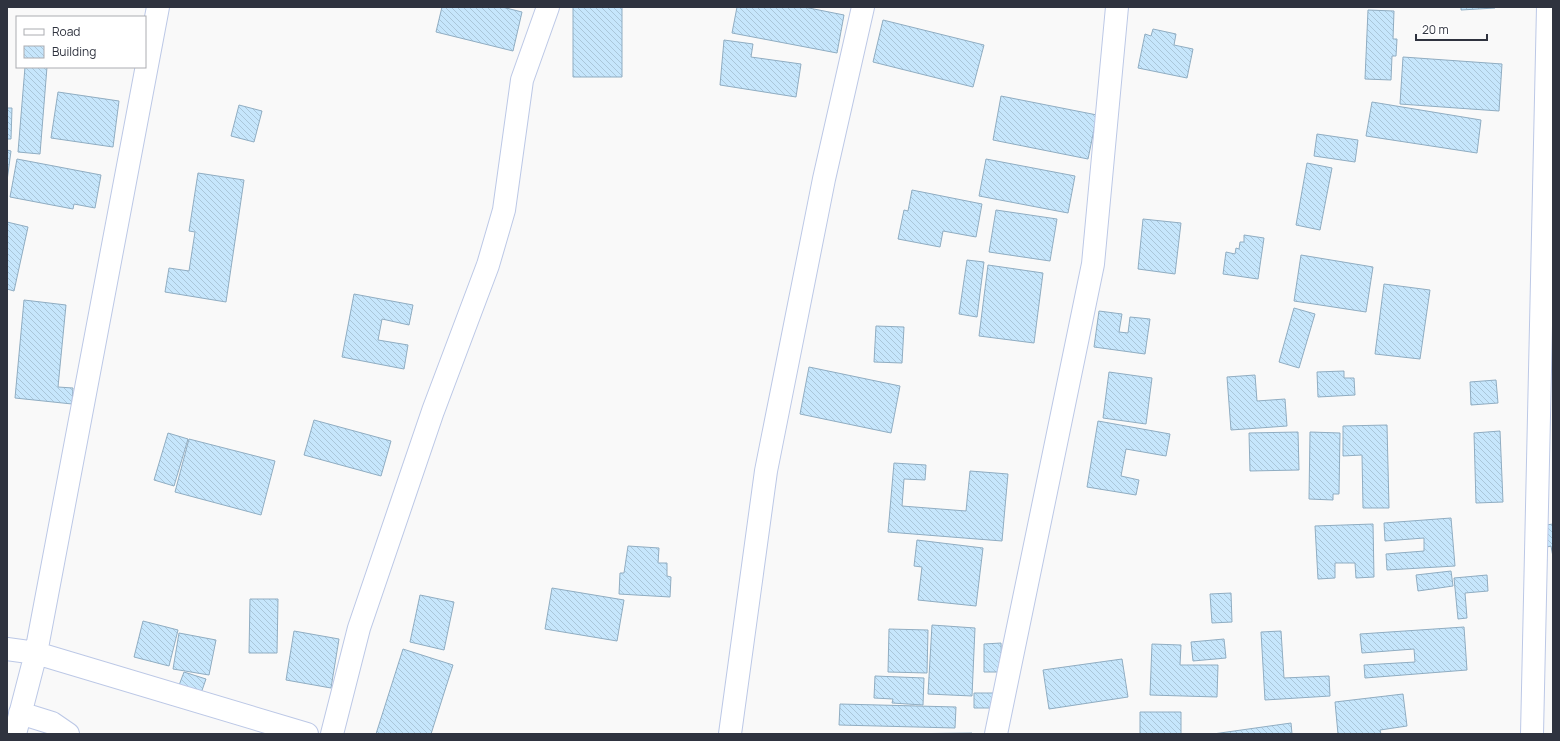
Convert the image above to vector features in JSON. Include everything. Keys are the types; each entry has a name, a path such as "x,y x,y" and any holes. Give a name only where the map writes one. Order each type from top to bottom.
{"street":[{"path":"15,734 36,654 158,7"},
{"path":"332,734 358,628 433,411 488,265 504,210 522,80 548,7"},
{"path":"730,734 766,471 824,179 864,7"},
{"path":"996,734 1093,264 1117,7"},
{"path":"1532,734 1548,7"},
{"path":"7,649 36,654 307,734"},
{"path":"20,713 52,723 68,734"}],"building":[{"path":"442,7 502,7 522,12 513,51 436,32"},
{"path":"573,7 622,7 622,77 573,77"},
{"path":"737,7 804,7 844,15 837,53 732,33"},
{"path":"1461,7 1495,7 1495,8 1461,10"},
{"path":"1368,10 1394,11 1393,39 1397,39 1396,56 1392,56 1391,80 1365,79"},
{"path":"883,20 984,45 973,87 873,62"},
{"path":"1153,29 1176,34 1174,45 1193,49 1187,78 1138,68 1145,34 1151,36"},
{"path":"724,40 753,44 751,57 801,64 796,97 720,85"},
{"path":"1403,57 1502,64 1499,111 1400,104"},
{"path":"25,68 47,68 40,154 18,152"},
{"path":"58,92 119,101 113,147 51,138"},
{"path":"1001,96 1097,115 1088,159 993,140"},
{"path":"1372,102 1481,120 1477,153 1366,136"},
{"path":"239,105 262,111 254,142 231,136"},
{"path":"7,108 12,108 11,139 7,139"},
{"path":"1317,134 1358,140 1355,162 1314,156"},
{"path":"7,150 11,151 7,181"},
{"path":"17,159 101,175 95,208 74,204 73,209 10,197"},
{"path":"986,159 1075,176 1068,213 979,196"},
{"path":"1307,163 1332,168 1320,230 1296,225"},
{"path":"198,173 244,180 226,302 165,292 169,268 189,271 195,232 189,231"},
{"path":"912,190 982,204 976,237 943,231 940,247 898,239 904,210 908,211"},
{"path":"996,210 1057,219 1050,261 989,252"},
{"path":"1143,219 1181,223 1175,274 1138,269"},
{"path":"7,222 28,227 14,291 7,289"},
{"path":"1244,235 1264,238 1258,279 1223,274 1226,252 1235,254 1236,248 1239,249 1240,242 1244,242"},
{"path":"1301,255 1373,267 1366,312 1294,301"},
{"path":"967,260 984,262 977,317 959,314"},
{"path":"988,265 1043,273 1034,343 979,336"},
{"path":"1384,284 1430,290 1420,359 1375,354"},
{"path":"354,294 413,305 409,325 382,319 378,340 408,345 404,369 342,357"},
{"path":"24,300 66,305 58,387 73,388 72,404 15,398"},
{"path":"1294,308 1315,314 1299,368 1279,362"},
{"path":"1099,311 1122,314 1119,332 1128,333 1130,317 1150,319 1145,354 1094,347"},
{"path":"876,326 904,327 902,363 874,362"},
{"path":"809,367 900,386 891,433 800,414"},
{"path":"1344,371 1344,378 1354,378 1355,395 1318,397 1317,372"},
{"path":"1109,372 1152,378 1146,424 1103,418"},
{"path":"1255,375 1257,401 1285,399 1287,426 1231,430 1227,377"},
{"path":"1496,380 1498,403 1471,405 1470,382"},
{"path":"314,420 391,441 381,476 304,455"},
{"path":"1098,421 1170,434 1166,456 1126,449 1121,476 1139,480 1136,495 1087,487"},
{"path":"1387,425 1389,508 1363,508 1362,455 1343,456 1343,426"},
{"path":"1500,431 1503,502 1476,503 1474,433"},
{"path":"1298,432 1299,470 1250,471 1249,433"},
{"path":"1310,432 1340,433 1339,494 1333,494 1333,500 1309,499"},
{"path":"168,433 188,439 174,486 154,480"},
{"path":"189,439 275,461 261,515 175,492"},
{"path":"894,463 926,465 925,480 904,479 902,506 966,511 970,471 1008,474 1002,541 888,532"},
{"path":"1451,518 1455,566 1387,570 1386,554 1424,551 1424,538 1385,541 1384,523"},
{"path":"1373,524 1374,577 1356,578 1355,563 1335,563 1335,578 1318,579 1315,526"},
{"path":"1553,524 1553,557 1551,546 1543,548 1539,526"},
{"path":"917,540 983,548 976,606 918,600 922,567 914,566"},
{"path":"628,546 659,548 658,563 667,563 667,576 671,577 670,597 619,594 620,573 624,573"},
{"path":"1451,571 1453,586 1418,591 1416,575"},
{"path":"1487,575 1488,591 1465,593 1467,618 1458,619 1454,578"},
{"path":"552,588 624,600 617,641 545,629"},
{"path":"1231,593 1232,622 1212,623 1210,594"},
{"path":"420,595 454,602 444,650 410,642"},
{"path":"250,599 278,599 277,653 249,653"},
{"path":"143,621 178,630 169,666 134,657"},
{"path":"932,625 975,628 972,696 928,694"},
{"path":"1464,627 1467,670 1365,678 1364,665 1415,662 1414,649 1362,653 1360,634"},
{"path":"889,629 928,630 927,673 888,672"},
{"path":"294,631 339,639 331,688 286,680"},
{"path":"1281,631 1284,678 1329,676 1330,696 1265,700 1261,632"},
{"path":"179,633 216,640 209,675 173,669"},
{"path":"1224,639 1226,658 1193,661 1191,642"},
{"path":"1001,643 1002,672 984,672 984,644"},
{"path":"1152,644 1181,645 1180,665 1218,665 1217,697 1150,695"},
{"path":"403,649 453,665 431,734 376,734"},
{"path":"1122,659 1128,697 1049,709 1043,670"},
{"path":"184,672 206,679 200,696 178,688"},
{"path":"875,676 924,678 923,705 892,703 893,699 874,698"},
{"path":"974,693 993,693 993,708 974,708"},
{"path":"1403,694 1407,726 1380,730 1381,734 1338,734 1335,702"},
{"path":"840,704 956,707 955,728 839,725"},
{"path":"1140,712 1181,712 1181,734 1140,734"},
{"path":"1291,723 1292,734 1213,734"},
{"path":"972,733 972,734 891,734"}]}
